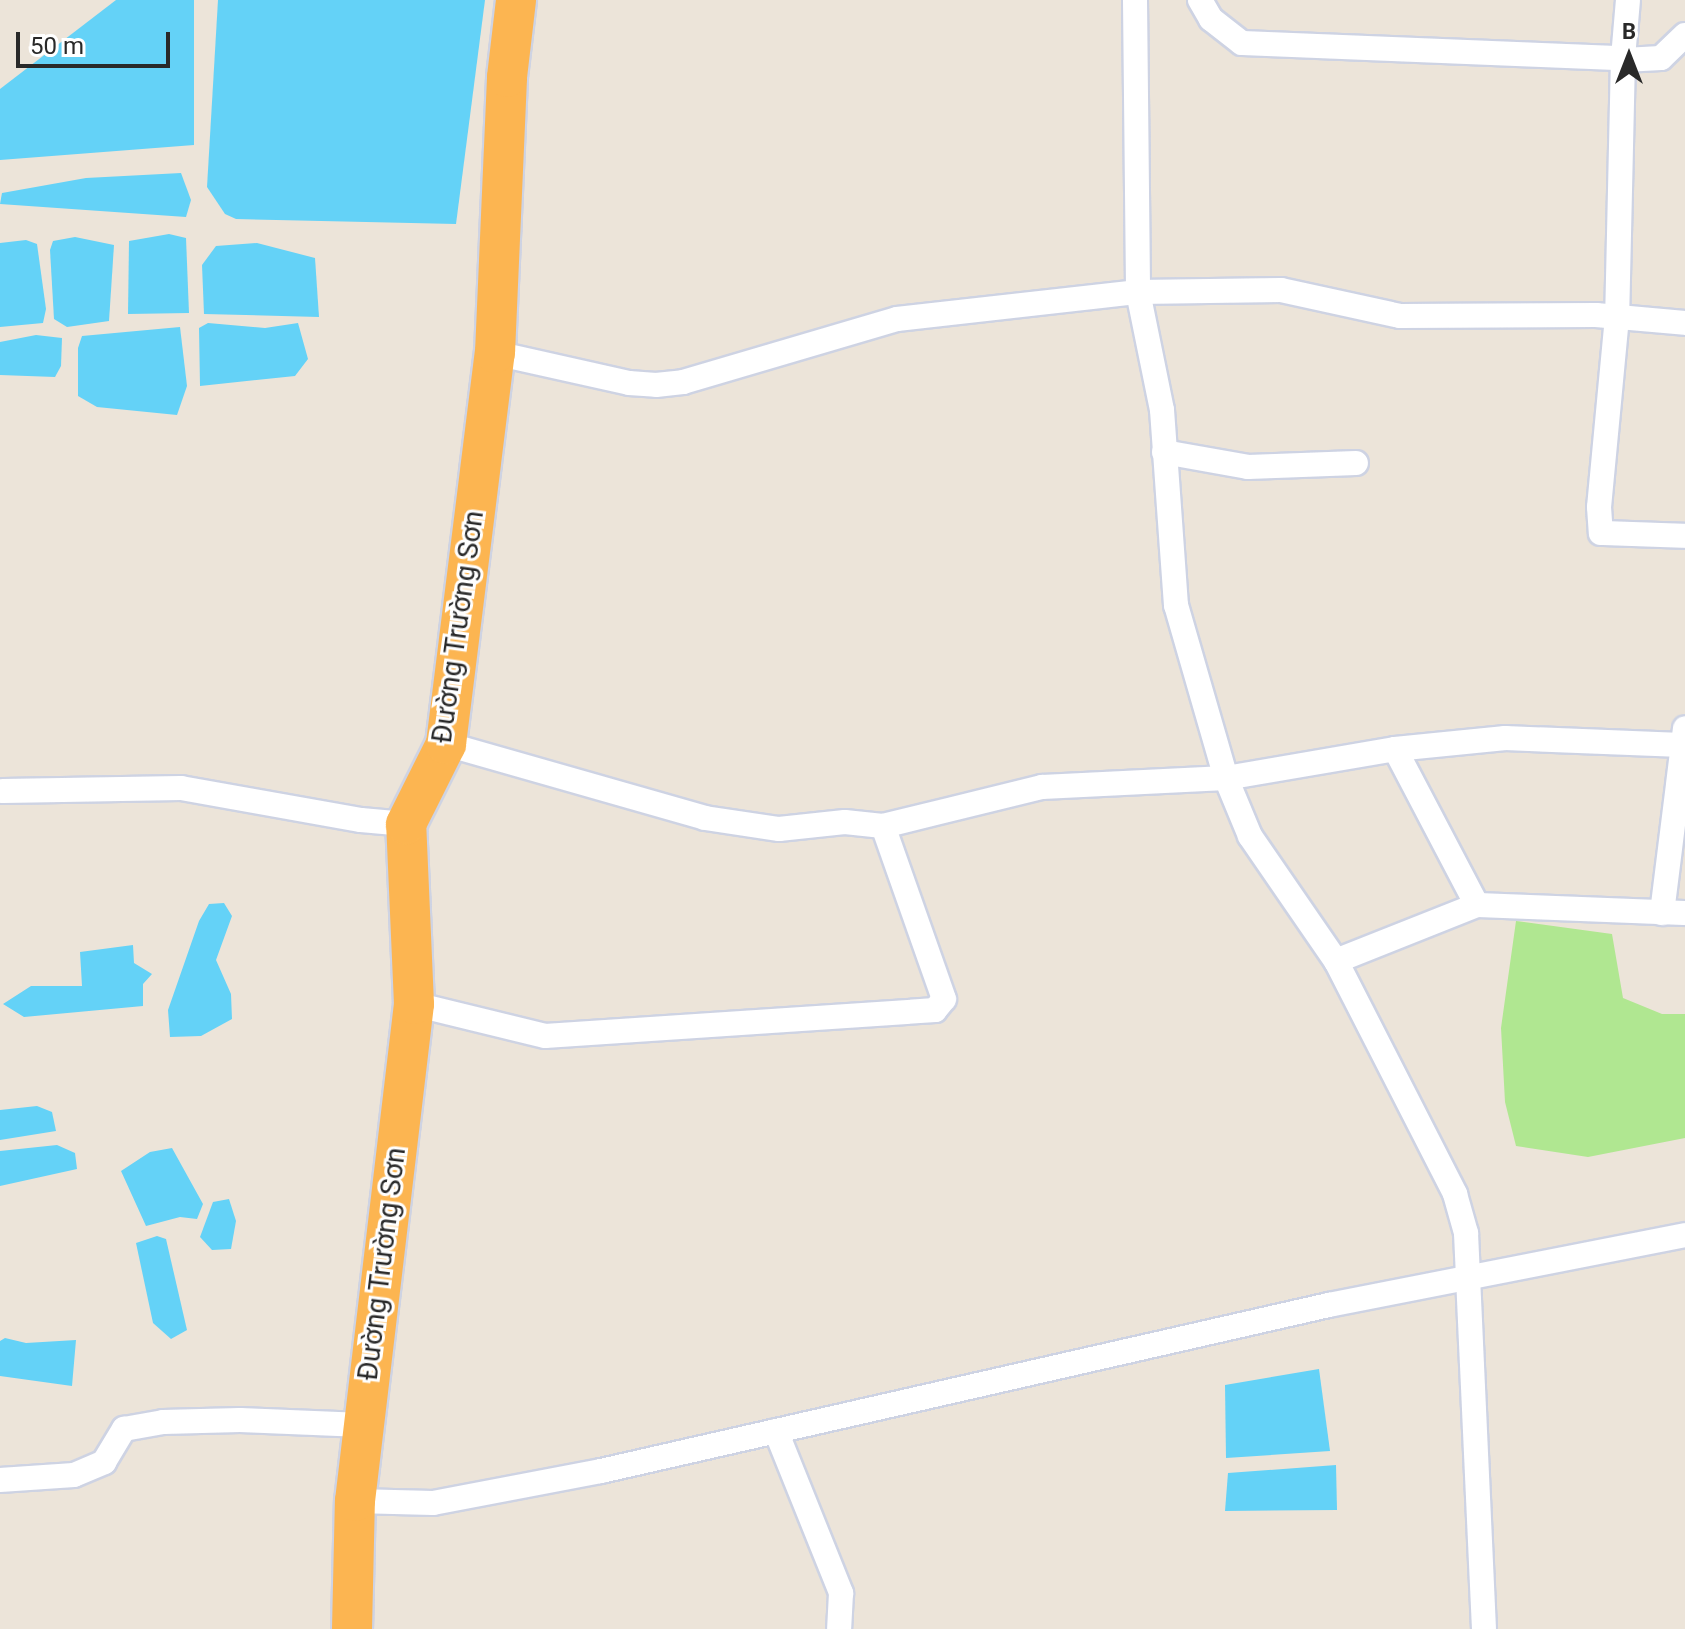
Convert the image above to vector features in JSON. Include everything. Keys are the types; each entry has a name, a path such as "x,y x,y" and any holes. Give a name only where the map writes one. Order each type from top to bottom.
{"highway":[{"name":"Đường Trường Sơn","path":"352,1629 355,1501 414,1004 406,824 446,744 495,353 507,77 516,0"}],"street":[{"path":"1135,0 1138,292 1162,410 1176,605 1226,778 1250,836 1336,961 1455,1194 1466,1233 1484,1629"},
{"path":"1200,0 1211,19 1242,43 1623,59 1661,58 1685,35"},
{"path":"1628,0 1617,208 1617,317 1599,507 1601,533 1685,536"},
{"path":"495,353 629,383 656,385 683,382 897,319 1138,292 1281,290 1400,316 1617,317 1685,323"},
{"path":"1164,452 1248,467 1356,463"},
{"path":"446,744 705,818 779,829 845,822 883,826 1042,787 1226,778 1395,749 1505,738 1683,736 1674,913 1477,905 1336,961"},
{"path":"1395,749 1477,905"},
{"path":"3,791 181,788 361,820 406,824"},
{"path":"414,1004 545,1036 935,1010 944,999 883,826"},
{"path":"355,1501 433,1503 601,1471 1329,1305 1685,1235"},
{"path":"0,1480 74,1475 104,1462 124,1429 163,1422 240,1420 363,1425"},
{"path":"776,1431 841,1593 839,1629"}],"green space":[{"path":"1516,921 1612,934 1623,998 1662,1014 1685,1014 1685,1138 1588,1157 1516,1146 1505,1102 1501,1028"}],"water":[{"path":"116,0 194,0 194,145 0,160 0,89"},
{"path":"218,0 485,0 456,224 236,219 225,214 207,187"},
{"path":"181,173 191,200 186,217 0,204 2,193 86,178"},
{"path":"169,234 186,238 189,313 128,314 129,241"},
{"path":"75,237 114,245 109,321 67,327 54,319 50,250 53,241"},
{"path":"26,240 37,244 46,309 43,323 0,327 0,243"},
{"path":"257,243 315,258 319,317 204,314 202,265 216,246"},
{"path":"208,323 265,328 298,323 308,359 295,376 200,386 199,328"},
{"path":"180,327 187,386 177,415 97,407 78,396 78,348 82,336"},
{"path":"36,335 62,338 61,366 55,377 0,375 0,342"},
{"path":"224,903 232,916 216,960 231,994 232,1019 201,1036 170,1037 168,1010 199,921 209,904"},
{"path":"133,945 134,963 152,974 143,984 143,1006 24,1017 3,1004 31,986 82,986 80,952"},
{"path":"37,1106 52,1112 56,1131 0,1140 0,1110"},
{"path":"57,1145 75,1153 77,1169 0,1186 0,1151"},
{"path":"172,1148 203,1204 197,1219 180,1217 146,1226 121,1171 150,1152"},
{"path":"229,1199 236,1221 231,1249 212,1250 200,1237 213,1202"},
{"path":"157,1236 166,1239 187,1330 171,1339 153,1323 136,1243"},
{"path":"5,1338 26,1343 76,1340 72,1386 0,1376 0,1341"},
{"path":"1319,1369 1330,1451 1226,1458 1225,1385"},
{"path":"1336,1465 1337,1510 1225,1511 1228,1473"}]}
